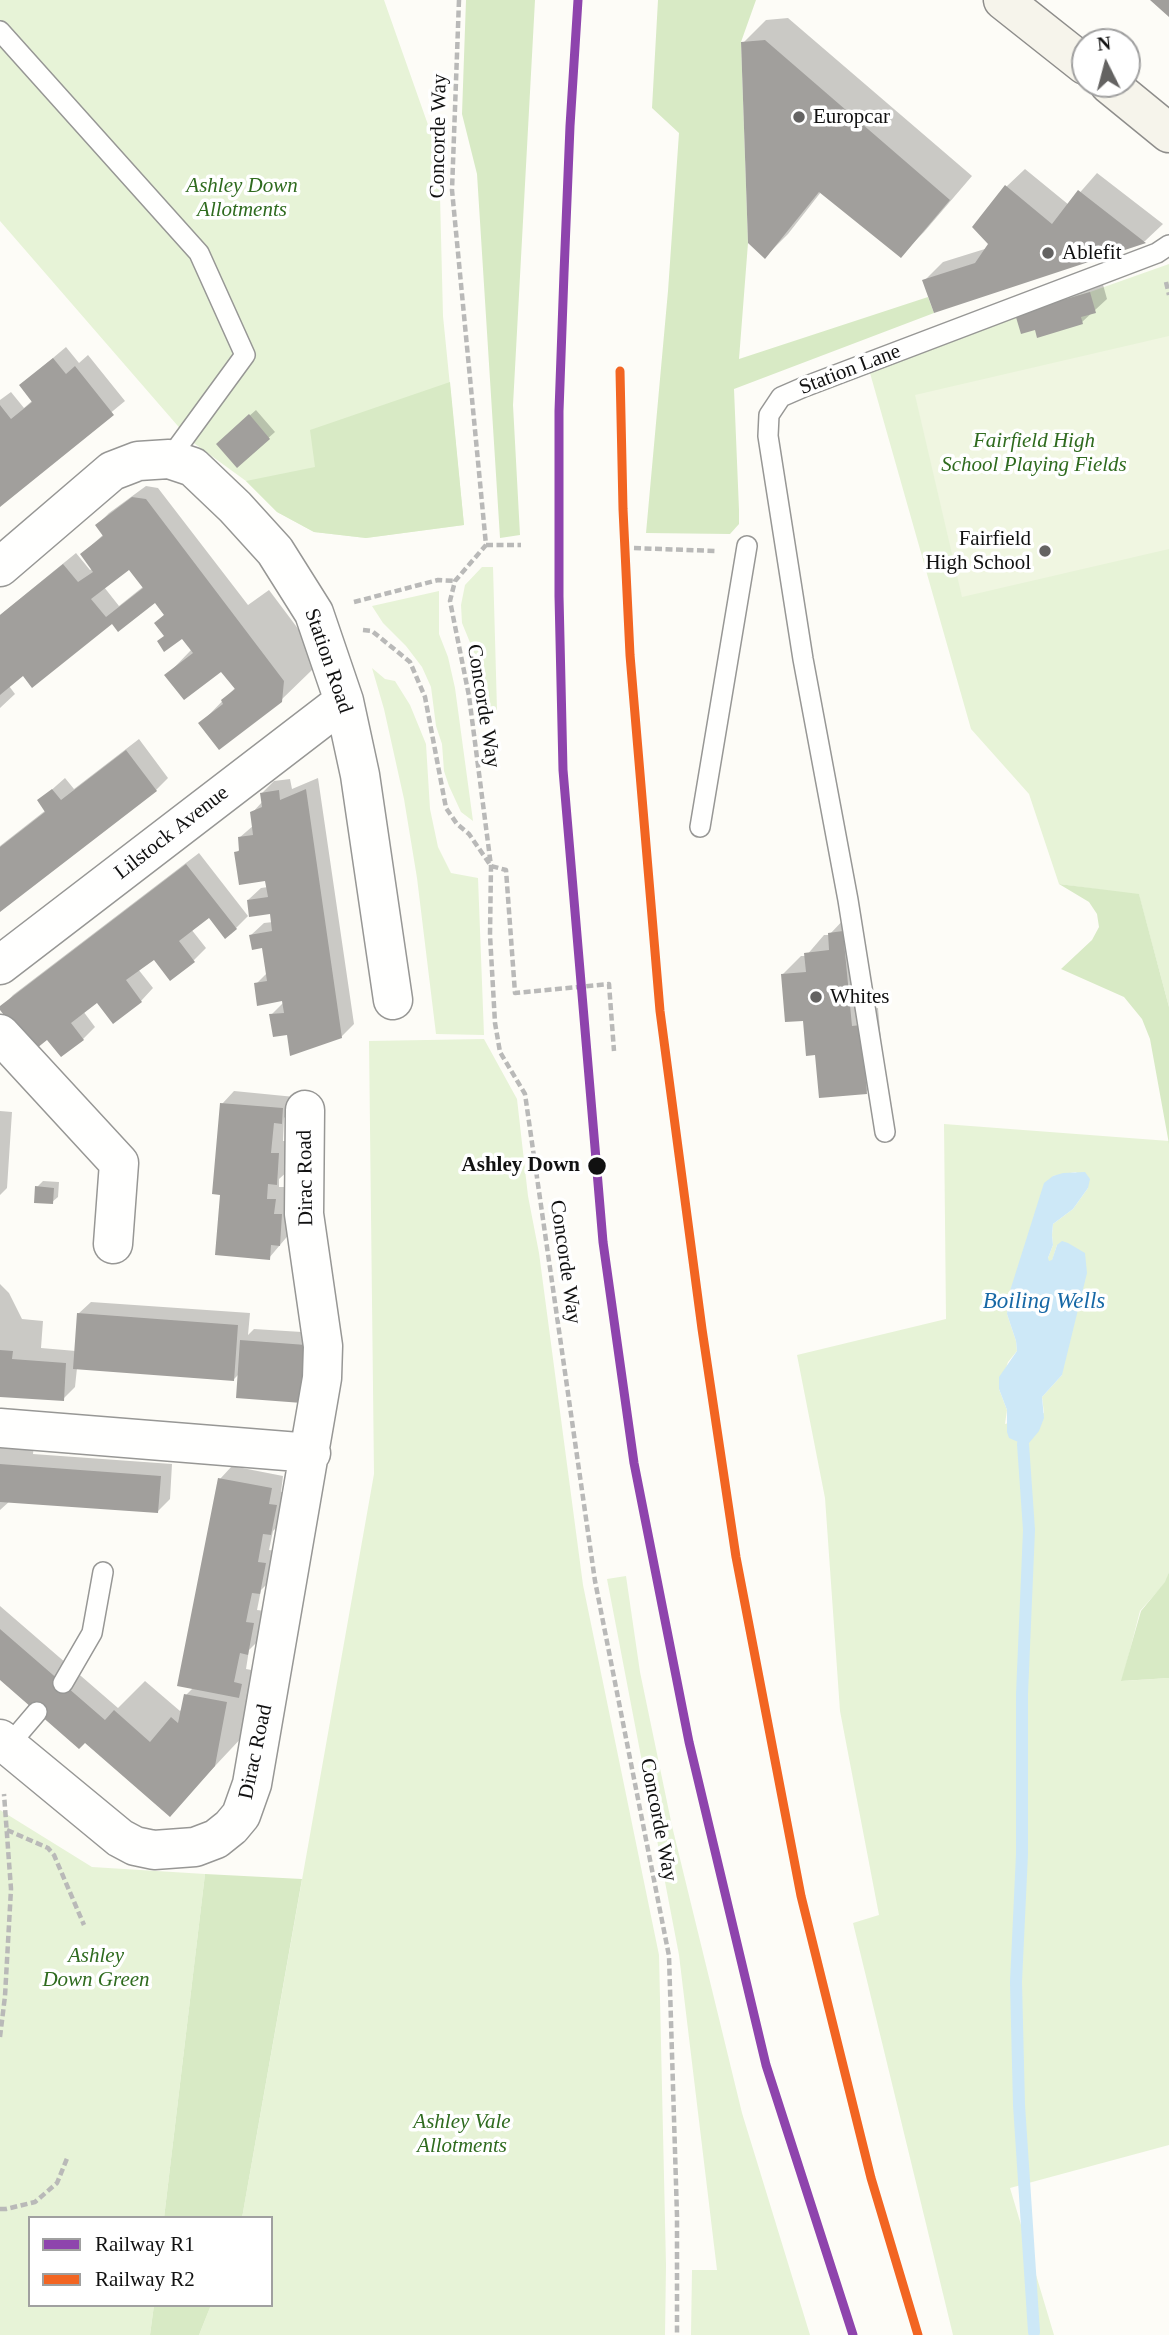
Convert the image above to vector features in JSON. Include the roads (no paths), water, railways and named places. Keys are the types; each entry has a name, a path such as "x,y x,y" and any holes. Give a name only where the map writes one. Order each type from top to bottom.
{"main road":[{"path":"1003,0 1071,54"},
{"path":"1126,98 1169,133"}],"street":[{"path":"0,567 112,471 138,461 169,459"},
{"name":"Station Road","path":"169,459 193,467 235,507 275,551 300,589 320,627 344,701 360,775 393,1000"},
{"name":"Lilstock Avenue","path":"0,965 344,701"},
{"path":"0,1034 119,1163 113,1244"},
{"name":"Dirac Road","path":"4,1743 120,1838 135,1846 154,1850 195,1847 216,1839 241,1815 252,1783 322,1378 323,1346 304,1214 305,1110"},
{"path":"0,1429 311,1453"}],"lane":[{"path":"0,31 199,253 245,355 169,459"},
{"name":"Station Lane","path":"885,1132 848,900 803,659 768,436 769,415 781,397 1157,253 1169,245"},
{"path":"700,827 747,546"},
{"path":"63,1683 92,1633 103,1572"},
{"path":"4,1743 37,1712"}],"water":[{"name":"Boiling Wells","path":"1085,1172 1090,1179 1088,1188 1073,1209 1053,1224 1053,1245 1048,1258 1049,1261 1052,1260 1057,1245 1062,1241 1068,1243 1085,1253 1087,1273 1062,1375 1042,1397 1044,1418 1039,1431 1029,1443 1023,1444 1009,1438 1007,1410 999,1389 999,1377 1017,1351 1007,1314 1009,1294 1044,1183 1063,1173"}],"waterway":[{"path":"1023,1444 1029,1530 1022,1694 1022,1854 1016,1982 1019,2105 1034,2332"}],"rail line":[{"name":"R1","path":"578,0 570,126 559,411 559,596 563,770 603,1242 634,1463 689,1742 766,2065 853,2335"},
{"name":"R2","path":"620,371 630,655 660,1011 702,1329 736,1557 801,1896 871,2178 918,2335"}],"place":[{"name":"Europcar","path":"799,117"},
{"name":"Ablefit","path":"1048,253"},
{"name":"Fairfield High School","path":"1045,551"},
{"name":"Whites","path":"816,997"},
{"name":"Ashley Down","path":"597,1166"}],"park label":[{"name":"Ashley Down Allotments","path":"242,198"},
{"name":"Fairfield High School Playing Fields","path":"1034,453"},
{"name":"Ashley Down Green","path":"96,1968"},
{"name":"Ashley Vale Allotments","path":"462,2134"}]}
